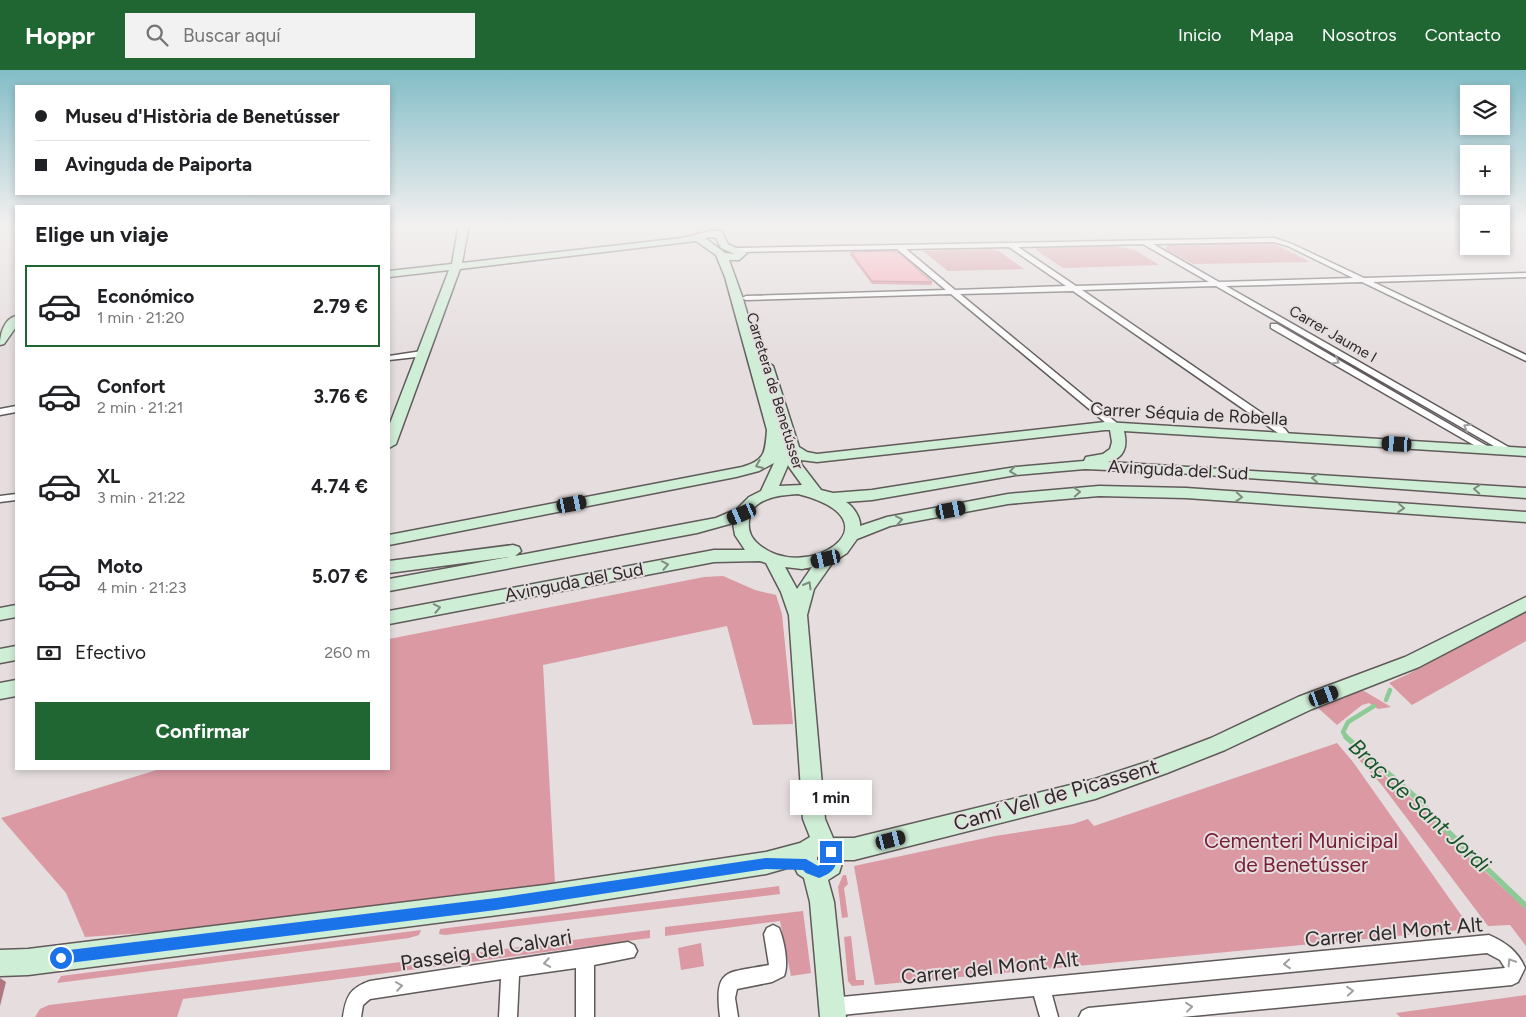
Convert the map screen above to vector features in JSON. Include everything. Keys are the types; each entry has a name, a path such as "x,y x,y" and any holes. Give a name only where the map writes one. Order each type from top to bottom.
{"street":[{"path":"390,274 438,268"},
{"path":"390,441 455,268"},
{"name":"Carretera de Benetússer","path":"736,268 744,325 774,430 780,437 783,449 777,478 766,494"},
{"name":"Carretera de Benetússer","path":"737,268 793,450 796,468 814,491"},
{"path":"924,268 1115,426 1120,447 1110,456 1062,462 1041,468"},
{"path":"1044,268 1282,431 1286,437"},
{"name":"Carrer Jaume I","path":"1176,268 1489,450"},
{"name":"Carrer Jaume I","path":"1189,268 1510,451"},
{"path":"1339,268 1526,358"},
{"path":"746,298 1526,275"},
{"path":"0,341 15,319"},
{"path":"390,358 422,354"},
{"path":"0,412 15,409"},
{"name":"Carrer Séquia de Robella","path":"793,450 803,456 817,458 1115,426 1526,452"},
{"path":"390,540 718,475 763,464 773,452 774,430"},
{"name":"Avinguda del Sud","path":"832,498 872,495 1041,468 1130,466 1526,492"},
{"path":"781,490 814,491 832,498 850,514 854,524 853,534 843,548 826,559 809,563 791,564 767,557 748,546 741,535 739,524 747,506 766,494 781,490"},
{"name":"Avinguda del Sud","path":"853,534 887,522 1008,499 1099,491 1186,493 1526,517"},
{"path":"0,499 15,497"},
{"name":"Avinguda del Sud","path":"390,585 704,527 742,514"},
{"path":"1494,515 1526,523"},
{"path":"390,567 529,549 590,548"},
{"name":"Avinguda del Sud","path":"390,618 714,556 767,557"},
{"path":"767,557 790,592 798,615 832,1012"},
{"path":"798,615 806,588 826,559"},
{"name":"Camí Vell de Picassent","path":"0,963 28,962 420,914 766,863 819,857 1095,789 1160,767 1218,744 1305,702 1412,662 1526,603"},
{"path":"0,614 15,611"},
{"path":"0,656 15,653"},
{"path":"0,691 15,688"},
{"path":"729,1017 726,995 728,984 732,981 772,973 778,970 773,934"},
{"name":"Carrer del Mont Alt","path":"832,1012 1040,986 1489,944 1506,954 1516,968 1512,976 1088,1017"},
{"name":"Passeig del Calvari","path":"353,1009 363,992 370,990 510,970 628,950"},
{"path":"584,957 585,1017"},
{"path":"508,1017 510,970"},
{"path":"1040,986 1049,1017"}],"green space":[{"path":"944,268 1024,269 948,271"},
{"path":"723,576 755,590 776,595 782,614 793,724 753,725 727,626 543,665 555,884 217,928 85,937 66,893 1,818 157,770 390,770 390,639 704,577"},
{"path":"1526,612 1526,641 1412,705 1389,683 1422,667 1500,622"},
{"path":"1364,691 1391,707 1378,709 1369,703 1362,705 1337,725 1317,707 1333,698"},
{"name":"Cementeri Municipal de Benetússer","path":"1337,743 1353,762 1471,929 875,985 854,866 995,836 1073,824 1088,819 1094,826"},
{"path":"1351,747 1417,803 1467,855 1526,909 1526,946 1510,925 1488,926"},
{"path":"843,875 846,875 848,884 844,888 848,917 842,918 838,887"},
{"path":"779,886 780,894 445,935 439,934 440,929"},
{"path":"803,911 811,973 791,976 780,921 665,936 665,927"},
{"path":"421,930 419,935 409,938 57,983 61,976"},
{"path":"650,930 650,938 426,968 427,959"},
{"path":"851,936 856,980 864,980 864,985 852,986 848,981 844,937"},
{"path":"701,943 704,966 681,970 678,948"},
{"path":"417,960 417,969 183,999 177,1017 35,1017 40,1009 49,1005"},
{"path":"1526,995 1526,1017 1400,1017 1396,1013"}],"building":[{"path":"863,268 916,268 932,282 872,281"}],"waterway":[{"name":"Braç de Sant Jordi","path":"1386,700 1390,690"},
{"name":"Braç de Sant Jordi","path":"1347,738 1343,732 1348,722 1374,706"},
{"name":"Braç de Sant Jordi","path":"1347,738 1420,801 1442,826 1526,906"}],"route":[{"path":"61,958 545,898 766,863 806,864 810,869 819,872 828,869 831,865 833,861 831,852"}]}
